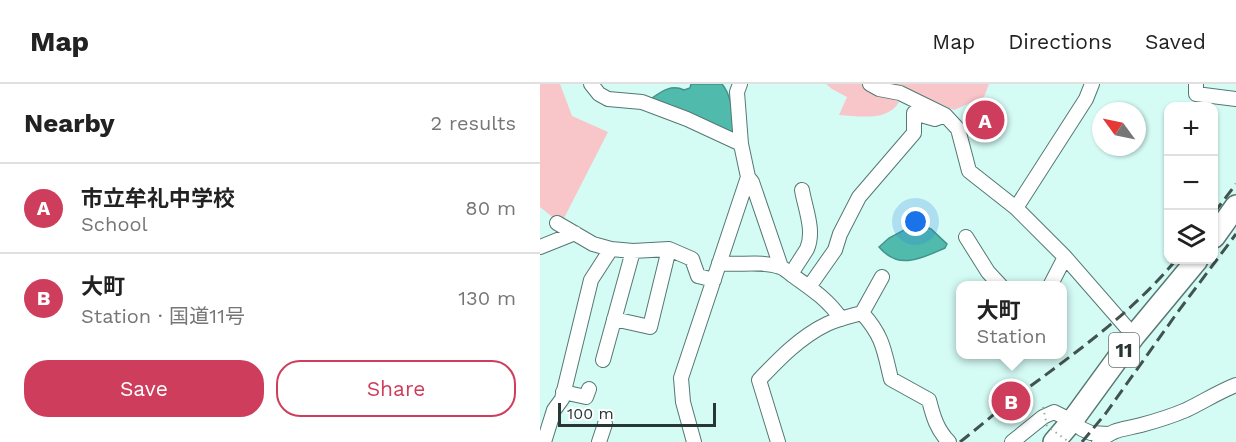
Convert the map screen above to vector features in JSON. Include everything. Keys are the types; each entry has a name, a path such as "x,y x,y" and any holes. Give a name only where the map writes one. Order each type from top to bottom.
{"highway":[{"path":"1218,231 1236,206"},
{"name":"11","path":"1054,442 1134,336 1194,264"}],"street":[{"path":"591,84 599,94 608,99 642,102 687,119 741,144"},
{"path":"870,84 879,89 900,93 945,115 958,129 969,171 1016,208 1065,257 1134,336"},
{"path":"1016,208 1086,99 1092,84"},
{"path":"1196,84 1196,94 1236,99"},
{"path":"735,87 741,144 748,177 752,182 786,271"},
{"path":"809,287 836,250 840,234 859,197 914,133 914,113 935,119 945,115"},
{"path":"694,442 683,402 681,378 748,177"},
{"path":"786,271 807,248 810,239 802,190"},
{"path":"557,223 593,244 611,249 633,251 669,249 692,259 698,276 714,280"},
{"path":"540,247 575,233"},
{"path":"966,237 988,272 997,281"},
{"path":"544,442 554,410 562,399 591,280 611,249"},
{"path":"614,319 650,327 669,249"},
{"path":"603,360 633,251"},
{"path":"1052,281 1065,257"},
{"path":"719,264 753,263 786,271 809,287 835,310 841,319"},
{"path":"778,442 759,380 807,335 827,324 862,313 882,277"},
{"path":"862,313 874,326 882,340 891,379 929,400 939,432 949,442"},
{"path":"1012,442 1049,413 1054,412 1082,429 1103,438 1115,430 1141,425 1184,411 1227,388 1236,386"},
{"path":"563,392 586,397 589,389"},
{"path":"599,442 604,424"},
{"path":"1127,428 1129,442"}],"path":[{"path":"1043,407 1047,426 1069,442"}],"shaded area":[{"path":"540,84 560,84 572,116 608,132 561,224 540,207"},
{"path":"691,84 722,84 730,101 735,133 732,135 654,104 652,98 663,91 671,88 684,90 690,88"},
{"path":"826,84 862,84 899,102 888,113 880,115 863,117 839,115 847,97"},
{"path":"889,84 989,84 984,97 954,110 903,87"},
{"path":"917,223 931,229 947,244 945,248 919,258 903,260 895,259 879,247 889,238"}],"railway":[{"path":"1216,210 1236,184"},
{"path":"1082,442 1106,413 1236,234"},
{"path":"960,442 1120,317 1172,264"}],"place":[{"name":"市立牟礼中学校","path":"985,120"},
{"name":"大町","path":"1011,401"}]}
